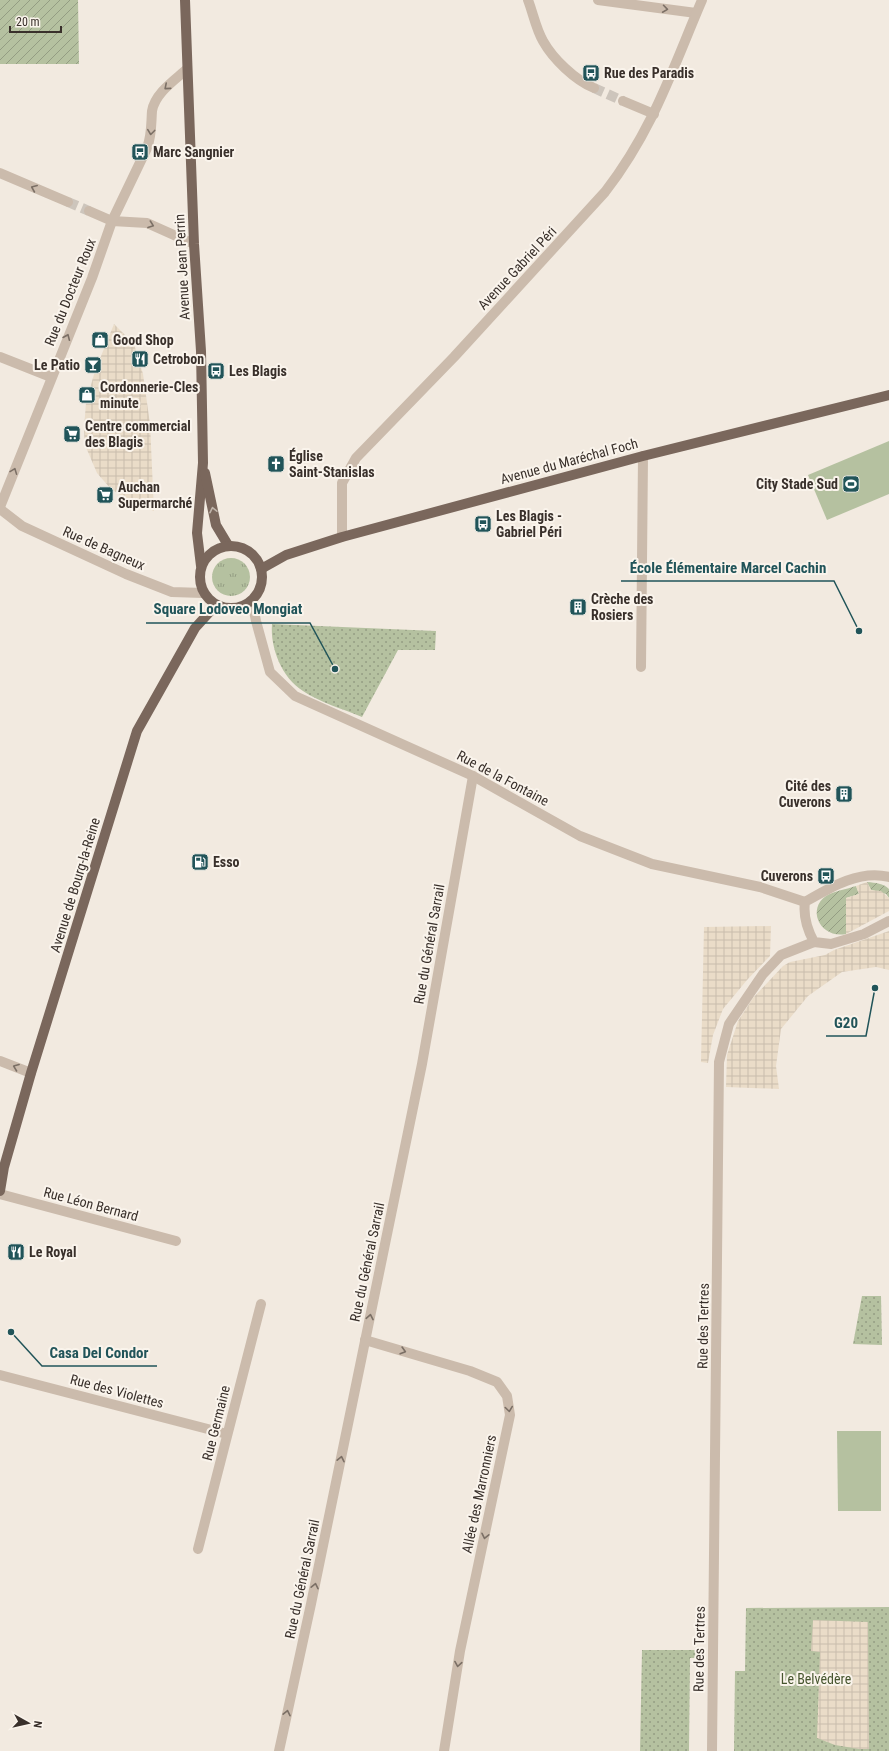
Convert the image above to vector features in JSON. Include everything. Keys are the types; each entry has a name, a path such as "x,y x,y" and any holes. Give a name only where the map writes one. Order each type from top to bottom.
{"main road":[{"name":"Avenue Jean Perrin","path":"185,0 194,244 201,351 203,463 196,534 201,566"},
{"name":"Avenue du Maréchal Foch","path":"262,569 286,555 342,537 643,456 889,395"},
{"name":"Avenue Jean Perrin","path":"203,463 216,525 228,545"},
{"path":"228,545 240,546 254,555 262,569 262,582 258,593 252,601 242,607 228,608 216,605 203,593 199,580 201,566 209,554 221,546 228,545"},
{"name":"Avenue de Bourg-la-Reine","path":"0,1190 4,1167 32,1072 137,732 195,628 216,605"}],"street":[{"path":"528,0 542,41 561,64 594,88"},
{"path":"598,0 696,14"},
{"name":"Avenue Gabriel Péri","path":"342,537 342,483 356,458 454,357 605,192 622,171 654,114 702,0"},
{"path":"112,221 152,136 152,110 162,92 188,69"},
{"path":"623,101 654,114"},
{"path":"0,173 68,202"},
{"path":"89,211 112,221 147,223 194,244"},
{"name":"Rue du Docteur Roux","path":"0,508 51,377 92,278 112,221"},
{"path":"0,357 51,377"},
{"path":"641,667 643,456"},
{"name":"Rue de Bagneux","path":"0,508 22,526 126,574 172,592 203,593"},
{"name":"Rue de la Fontaine","path":"252,601 270,672 295,696 473,776 580,836 652,864 760,887 805,902"},
{"name":"Rue du Général Sarrail","path":"279,1751 311,1604 422,1064 473,776"},
{"path":"889,877 880,874 859,877 826,889 805,902 804,912 809,933 814,942 831,944 864,934 889,921"},
{"name":"Rue des Tertres","path":"712,1751 719,1184 719,1062 729,1024 763,974 781,955 814,942"},
{"path":"0,1061 32,1072"},
{"name":"Rue Léon Bernard","path":"0,1194 176,1241"},
{"name":"Rue Germaine","path":"198,1549 261,1304"},
{"name":"Allée des Marronniers","path":"365,1340 470,1371 497,1382 507,1396 510,1415 460,1651 444,1751"},
{"name":"Rue des Violettes","path":"0,1375 227,1434"}],"green space":[{"path":"0,0 78,0 79,64 0,64"},
{"name":"City Stade Sud","path":"889,441 889,494 827,520 808,475"},
{"path":"231,558 244,564 250,577 244,590 231,596 218,590 212,577 218,564"},
{"path":"272,624 436,631 435,650 398,650 362,717 316,699 303,691 289,678 283,670 275,652"},
{"path":"867,882 887,887 889,889 889,898 886,894 871,890"},
{"path":"856,886 859,894 846,898 846,934 837,934 823,928 817,915 817,909 820,902 829,894"},
{"path":"862,1296 881,1296 882,1345 853,1344"},
{"path":"837,1431 881,1431 881,1511 838,1511"},
{"name":"Le Belvédère","path":"889,1607 889,1751 734,1751 735,1671 745,1671 746,1608"},
{"path":"642,1650 697,1650 697,1658 690,1658 689,1751 640,1751"}],"shaded area":[{"path":"114,324 134,344 143,374 150,424 154,511 129,501 110,488 97,473 85,445 84,430 86,402 95,371"},
{"path":"867,882 871,890 881,891 889,898 889,911 846,934 846,898 859,894 856,886"},
{"path":"771,926 770,956 747,980 723,1009 713,1035 708,1063 701,1062 704,927"},
{"path":"889,931 889,970 876,967 842,972 808,996 781,1029 776,1066 779,1089 726,1087 727,1055 738,1021 753,998 783,966 790,962 825,955 834,950"},
{"path":"813,1620 868,1622 869,1749 835,1745 817,1738 820,1652 811,1651"}],"tunnel":[{"path":"594,88 623,101"},
{"path":"68,202 89,211"}],"place":[{"name":"Rue des Paradis","path":"591,73"},
{"name":"Marc Sangnier","path":"140,152"},
{"name":"Good Shop","path":"100,340"},
{"name":"Cetrobon","path":"140,359"},
{"name":"Le Patio","path":"93,365"},
{"name":"Les Blagis","path":"216,371"},
{"name":"Cordonnerie-Cles minute","path":"87,395"},
{"name":"Centre commercial des Blagis","path":"72,434"},
{"name":"Église Saint-Stanislas","path":"276,464"},
{"name":"City Stade Sud","path":"851,484"},
{"name":"Auchan Supermarché","path":"105,495"},
{"name":"Les Blagis - Gabriel Péri","path":"483,524"},
{"name":"Crèche des Rosiers","path":"578,607"},
{"name":"École Élémentaire Marcel Cachin","path":"859,631"},
{"name":"Square Lodoveo Mongiat","path":"335,669"},
{"name":"Cité des Cuverons","path":"844,794"},
{"name":"Esso","path":"200,862"},
{"name":"Cuverons","path":"826,876"},
{"name":"G20","path":"875,988"},
{"name":"Le Royal","path":"16,1252"},
{"name":"Casa Del Condor","path":"11,1332"}]}
